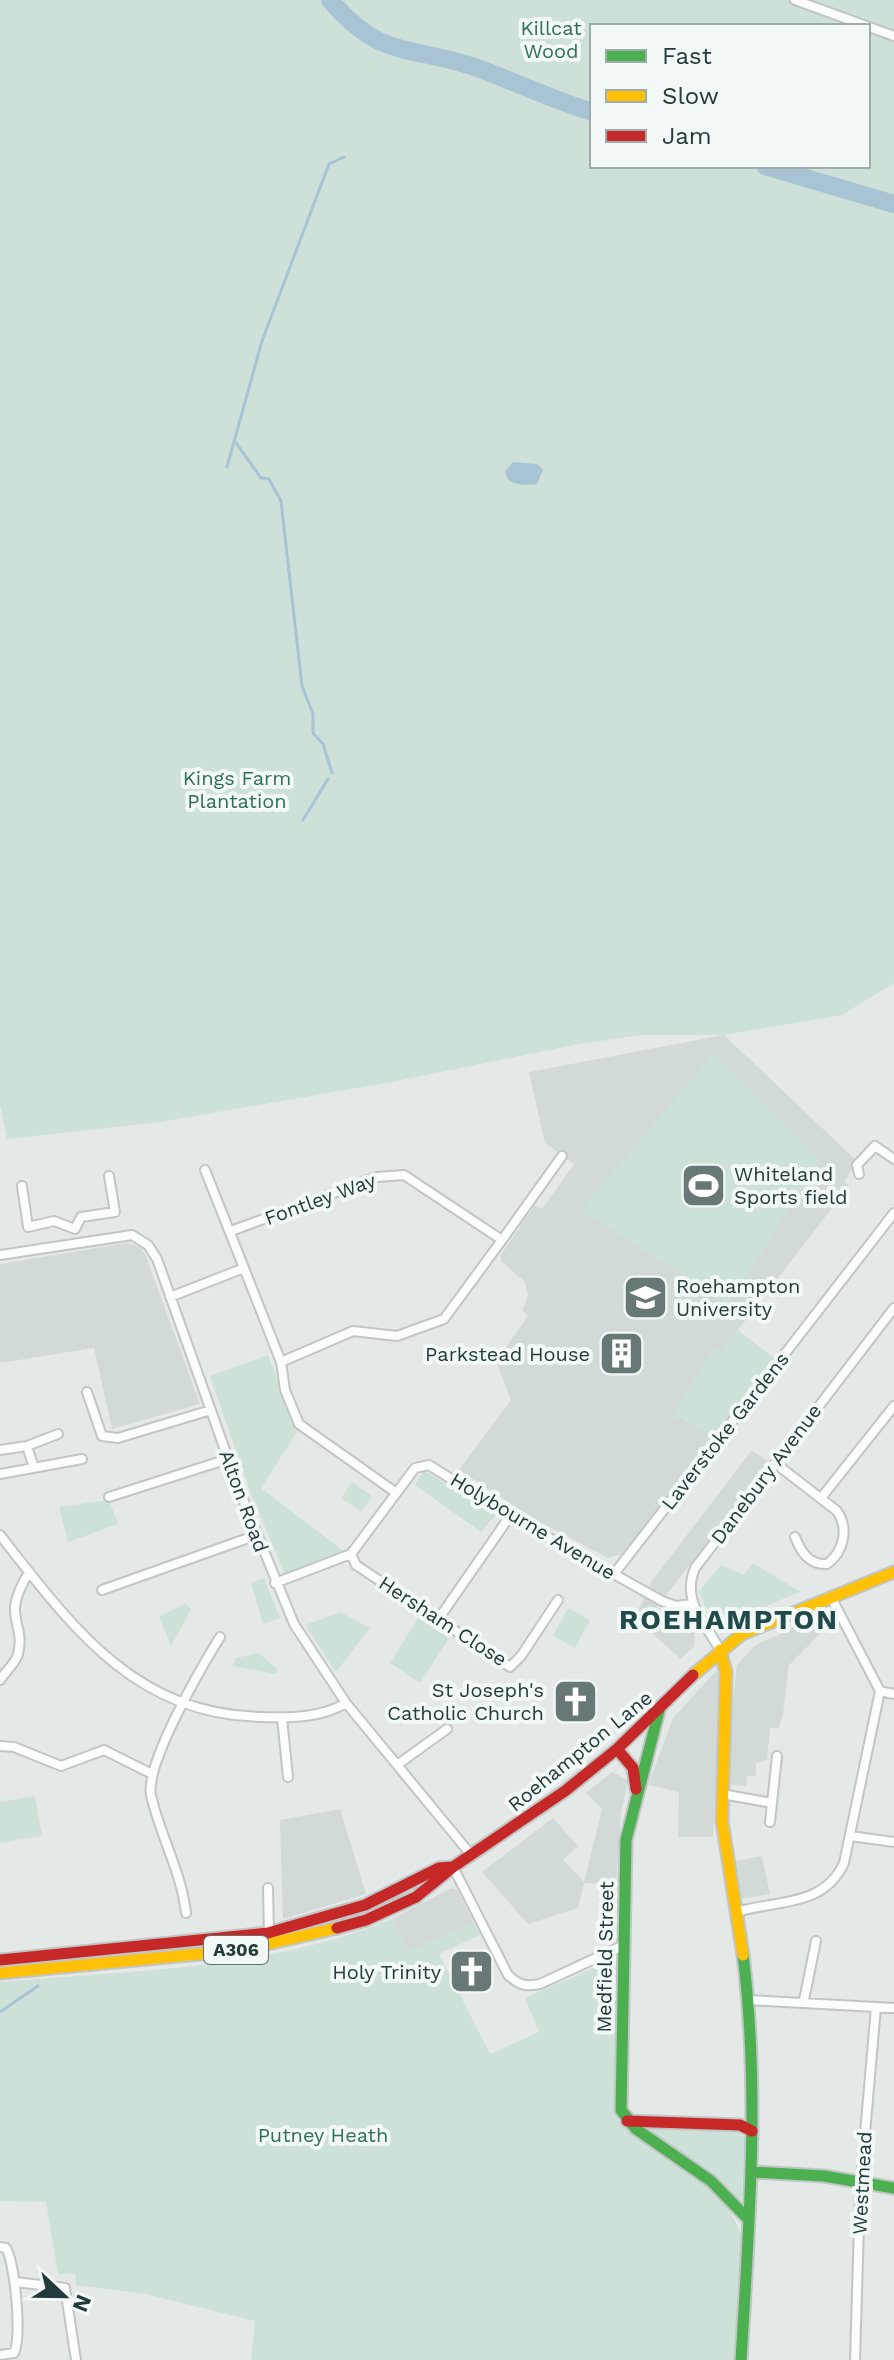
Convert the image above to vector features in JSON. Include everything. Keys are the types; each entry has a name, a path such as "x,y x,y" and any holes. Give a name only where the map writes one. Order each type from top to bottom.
{"main road":[{"name":"Roehampton Lane","path":"0,1960 317,1936 369,1918 440,1882 453,1867 565,1791 659,1711 720,1650 762,1623 894,1572"},
{"path":"720,1650 726,1672 723,1836 748,2000 752,2131 741,2360"},
{"name":"Medfield Street","path":"627,2121 621,2100 626,1840 636,1793 649,1762 659,1711"},
{"path":"617,1749 633,1768 636,1793"},
{"name":"Roehampton Lane","path":"0,1973 269,1939"},
{"path":"627,2121 740,2125 752,2131"},
{"path":"627,2121 711,2181 747,2218"},
{"path":"752,2172 862,2181 894,2188"}],"street":[{"path":"795,0 861,24"},
{"path":"870,27 894,36"},
{"path":"859,1174 857,1165 875,1146 894,1159"},
{"path":"281,1362 353,1331 397,1336 444,1319 562,1156"},
{"path":"205,1170 281,1362 285,1390 299,1424 395,1492"},
{"name":"Fontley Way","path":"231,1231 377,1177 404,1175 502,1240"},
{"path":"77,1243 75,1229 81,1217 115,1212 109,1176"},
{"path":"22,1186 28,1227 54,1221 75,1229"},
{"name":"Laverstoke Gardens","path":"614,1574 894,1213"},
{"name":"Alton Road","path":"0,1255 114,1236 141,1238 157,1259 228,1459 275,1583 297,1629 346,1703 473,1856"},
{"path":"170,1297 244,1268"},
{"name":"Danebury Avenue","path":"691,1604 690,1582 695,1568 894,1308"},
{"path":"87,1392 102,1436 118,1438 211,1410"},
{"path":"821,1498 894,1406"},
{"path":"0,1450 27,1446 58,1434"},
{"path":"27,1446 34,1468"},
{"path":"0,1474 82,1459"},
{"path":"109,1497 228,1459"},
{"path":"775,1463 821,1498 843,1520 843,1537 837,1554 827,1564 817,1564 802,1552 795,1537"},
{"name":"Holybourne Avenue","path":"351,1554 415,1468 429,1465 510,1516 670,1605 691,1604"},
{"path":"437,1621 510,1516"},
{"path":"0,1535 29,1572 120,1670 183,1705 221,1714 282,1718 325,1712 346,1703"},
{"path":"102,1590 257,1535"},
{"path":"275,1583 351,1554"},
{"name":"Hersham Close","path":"351,1554 356,1565 510,1667 558,1600"},
{"path":"5,1596 29,1572"},
{"path":"736,1912 815,1895 827,1889 844,1863 880,1691 831,1597"},
{"path":"691,1604 720,1650"},
{"path":"0,1680 19,1649 2,1614"},
{"path":"186,1913 180,1875 151,1792 152,1774 183,1705 220,1637"},
{"path":"880,1691 894,1694"},
{"path":"282,1718 288,1777"},
{"path":"397,1765 447,1729"},
{"path":"0,1746 14,1747 61,1766 104,1750 152,1774"},
{"path":"770,1822 777,1756"},
{"path":"722,1794 772,1803"},
{"path":"850,1836 894,1842"},
{"path":"453,1867 508,1975 526,1987 622,1946"},
{"path":"268,1888 269,1939"},
{"path":"804,2000 816,1941"},
{"path":"748,2000 804,2000 894,2008"},
{"name":"Westmead","path":"855,2360 862,2181 876,2007"},
{"path":"0,2247 6,2248 10,2254 16,2282 18,2345 14,2353 0,2355"},
{"path":"16,2282 65,2288 76,2360"}],"shaded area":[{"name":"Roehampton University","path":"724,1035 858,1162 844,1181 849,1186 738,1330 720,1351 717,1348 684,1418 714,1437 622,1554 608,1558 536,1520 459,1470 511,1400 496,1361 528,1316 522,1310 528,1296 525,1282 502,1262 500,1256 535,1205 542,1209 574,1164 545,1143 529,1072"},
{"path":"126,1243 140,1247 145,1254 200,1404 112,1429 94,1348 0,1363 0,1264"},
{"path":"752,1450 769,1462 657,1607 695,1631 694,1646 681,1659 635,1618 651,1582"},
{"path":"810,1620 820,1634 789,1665 783,1714 779,1728 770,1728 767,1760 756,1763 756,1776 747,1776 746,1786 731,1785 731,1716 737,1665 754,1646"},
{"path":"716,1671 721,1673 713,1837 678,1837 679,1792 648,1785 673,1718"},
{"path":"612,1772 628,1780 621,1813 616,1885 584,1883 578,1908 528,1924 482,1872 553,1818 578,1846 563,1860 584,1882 602,1809 586,1793"},
{"path":"340,1809 366,1894 283,1919 280,1820"},
{"path":"762,1856 770,1894 742,1899 735,1861"},
{"path":"451,1888 457,1890 474,1923 408,1952 392,1919"}],"green space":[{"path":"0,0 894,0 894,983 842,1015 724,1035 641,1035 579,1044 392,1082 160,1122 7,1139 0,1105"},
{"name":"Whiteland Sports field","path":"714,1053 820,1160 729,1304 581,1210"},
{"path":"738,1330 774,1358 714,1437 685,1418 670,1418 714,1349 721,1350"},
{"path":"268,1355 297,1432 261,1488 344,1551 285,1575 250,1491 210,1376"},
{"path":"424,1470 496,1515 481,1532 415,1485"},
{"path":"352,1482 372,1496 361,1512 341,1498"},
{"path":"109,1500 118,1524 68,1542 59,1507"},
{"path":"753,1563 801,1592 720,1621 705,1606 699,1591 721,1565 744,1575"},
{"path":"264,1578 280,1618 263,1624 251,1583"},
{"path":"186,1603 191,1610 171,1646 159,1617"},
{"path":"568,1608 590,1620 575,1648 553,1636"},
{"path":"340,1612 370,1628 336,1672 305,1625"},
{"path":"420,1615 451,1635 420,1683 390,1663"},
{"path":"258,1653 278,1669 276,1674 232,1666 236,1658"},
{"path":"35,1796 42,1836 0,1843 0,1802"},
{"name":"Putney Heath","path":"392,1919 408,1951 474,1923 480,1935 439,1954 490,2054 539,2032 525,1998 612,1960 617,1963 614,2102 617,2120 689,2168 720,2197 732,2215 741,2234 734,2360 251,2360 255,2321 146,2294 76,2285 75,2273 58,2274 46,2202 0,2201 0,1982 149,1970 248,1958 345,1936"},
{"path":"651,2128 735,2130 745,2138 741,2207 717,2176 651,2132"}],"water":[{"path":"513,462 537,464 543,470 537,484 517,484 509,480 505,471"}],"waterway":[{"path":"330,0 349,20 384,43 459,62 590,111"},
{"path":"227,467 262,341 329,164 344,157"},
{"path":"772,168 894,204"},
{"path":"234,440 261,478 269,479 281,501 302,686 313,714 313,733 323,744 332,773"},
{"path":"303,820 328,779"},
{"path":"0,2012 38,1986"}],"traffic: fast":[{"path":"659,1711 626,1840 621,2110 636,2129 711,2181 747,2218"},
{"path":"741,2360 752,2107 743,1955"},
{"path":"752,2172 824,2176 894,2188"}],"traffic: slow":[{"path":"693,1675 742,1634 894,1572"},
{"path":"720,1650 726,1672 722,1821 743,1955"},
{"path":"0,1973 241,1950 337,1928"}],"traffic: jam":[{"path":"337,1928 366,1920 416,1897 453,1867 565,1791 617,1749 693,1675"},
{"path":"617,1749 633,1768 636,1789"},
{"path":"0,1960 268,1933 365,1905 439,1868 453,1867"},
{"path":"627,2121 740,2125 752,2131"}],"place":[{"name":"Whiteland Sports field","path":"703,1185"},
{"name":"Roehampton University","path":"645,1298"},
{"name":"Parkstead House","path":"621,1354"},
{"name":"St Joseph's Catholic Church","path":"575,1701"},
{"name":"Holy Trinity","path":"472,1972"}],"district":[{"name":"ROEHAMPTON","path":"729,1619"}],"park label":[{"name":"Killcat Wood","path":"551,40"},
{"name":"Kings Farm Plantation","path":"237,790"}]}
